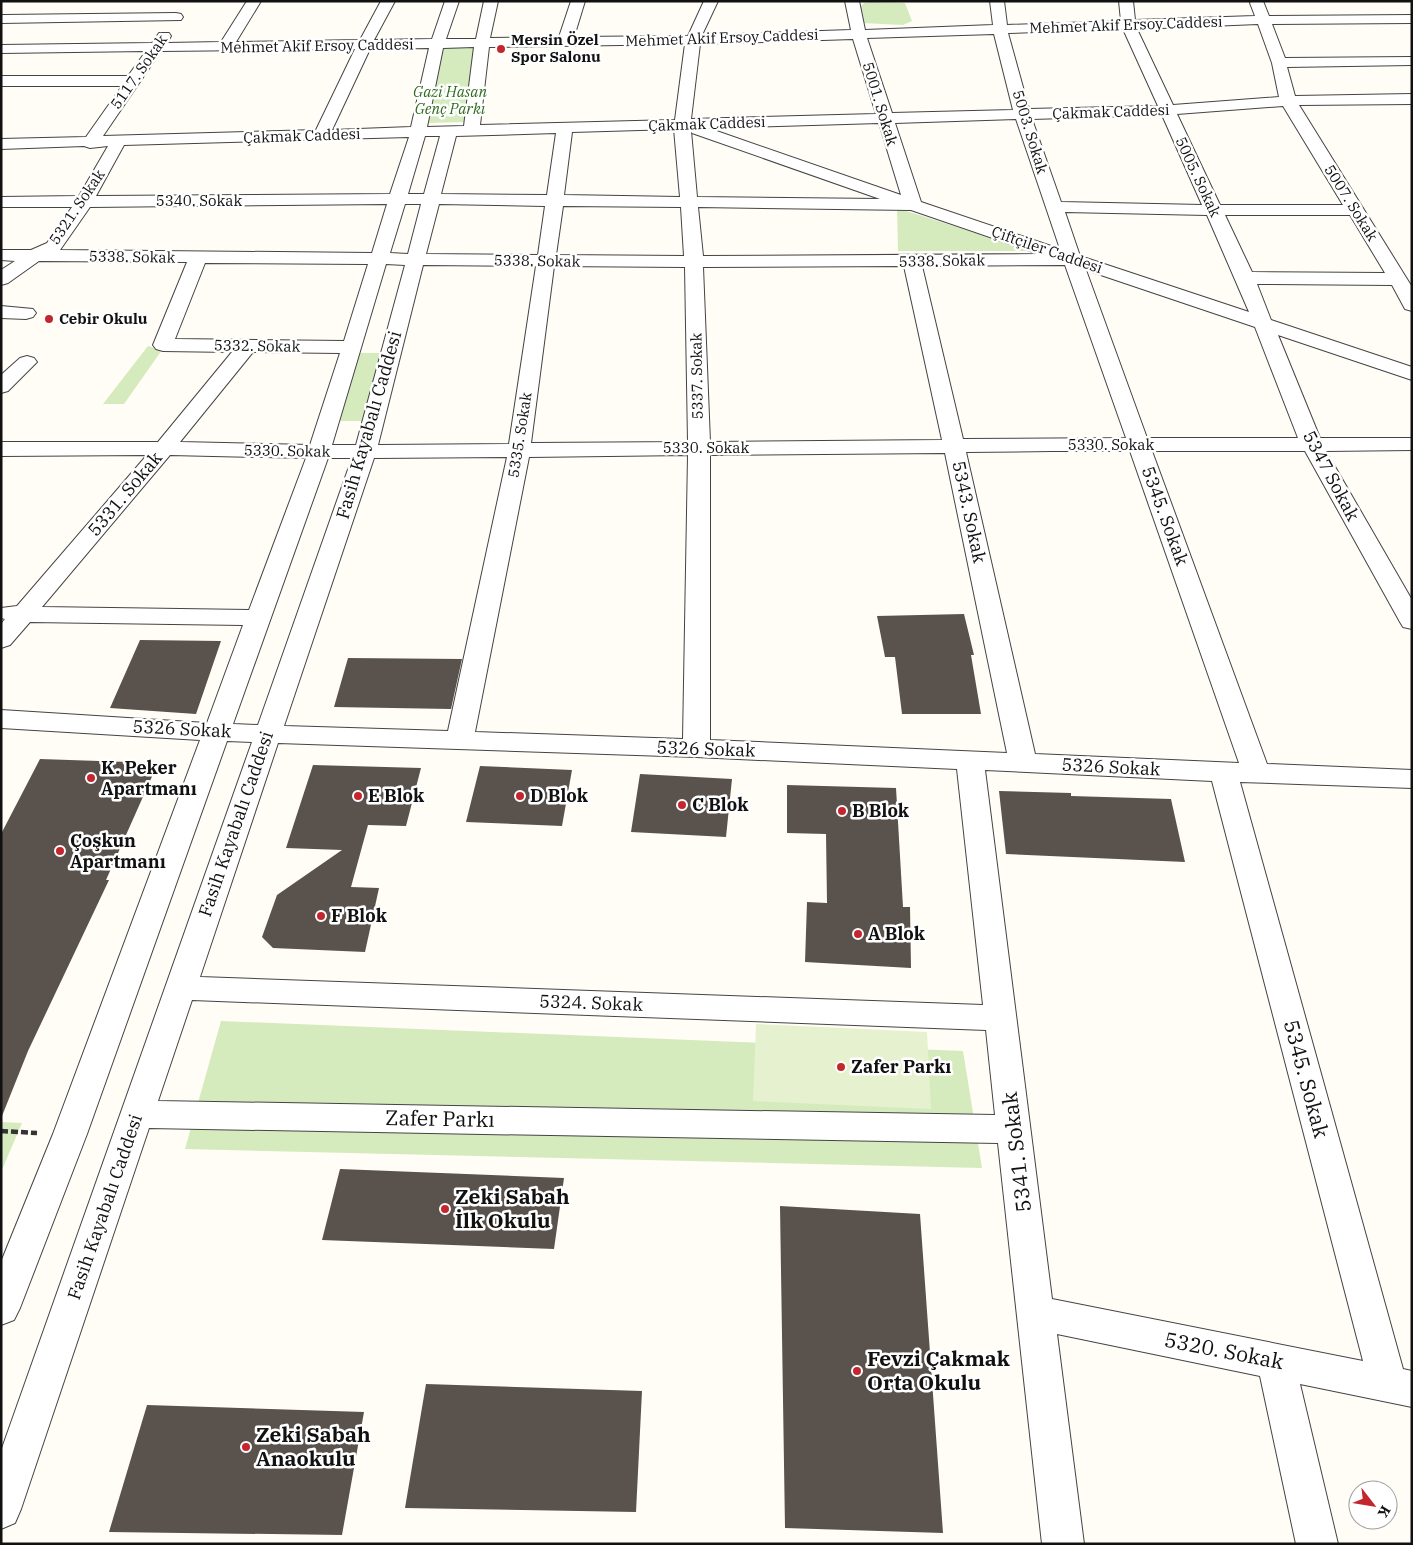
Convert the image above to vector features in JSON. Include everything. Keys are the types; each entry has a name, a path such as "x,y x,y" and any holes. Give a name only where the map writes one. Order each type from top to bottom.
{"street":[{"name":"5117. Sokak","path":"90,143 187,1"},
{"path":"225,47 254,1"},
{"path":"321,136 364,45 388,1"},
{"path":"1,1308 70,1134 319,452 418,133 437,44 452,1"},
{"name":"Fasih Kayabalı Caddesi","path":"1,1508 365,452 431,199 460,131 491,1"},
{"path":"565,42 578,1"},
{"name":"5337. Sokak","path":"696,748 699,448 694,262 682,124 692,40 711,1"},
{"name":"5001. Sokak","path":"852,1 859,34 884,118 913,205"},
{"name":"5003. Sokak","path":"997,1 1000,30 1024,114 1073,259"},
{"name":"5005. Sokak","path":"1126,1 1128,25 1245,278 1262,324"},
{"name":"5007. Sokak","path":"1257,1 1262,20 1279,63 1288,101 1398,279 1412,305"},
{"path":"3,20 16,7"},
{"path":"3,20 176,17"},
{"name":"Mehmet Akif Ersoy Caddesi","path":"1,49 692,40 1262,20 1412,18"},
{"path":"1396,19 1406,33"},
{"path":"1279,63 1412,61"},
{"path":"1,81 133,81"},
{"name":"Çakmak Caddesi","path":"1,144 90,143 1168,110 1288,101 1412,99"},
{"name":"Çiftçiler Caddesi","path":"682,124 913,205 1412,374"},
{"name":"5335. Sokak","path":"460,740 519,450 544,261 565,128"},
{"name":"5321. Sokak","path":"1,279 35,254 53,247 84,202 118,142"},
{"name":"5340. Sokak","path":"1,202 431,199 913,205"},
{"path":"1054,207 1355,210"},
{"name":"5338. Sokak","path":"1,255 694,262 1073,259"},
{"name":"5332. Sokak","path":"198,258 162,345 352,347"},
{"name":"5345. Sokak","path":"1073,259 1256,773"},
{"name":"5343. Sokak","path":"912,261 1023,764"},
{"path":"1245,278 1398,279"},
{"path":"1,312 26,313"},
{"name":"5347 Sokak","path":"1262,324 1311,443 1412,622"},
{"name":"5331. Sokak","path":"1,640 12,613 164,448 247,346"},
{"path":"1339,350 1412,353"},
{"path":"1,387 27,362"},
{"name":"5330. Sokak","path":"1,449 164,448 365,452 1311,443 1412,444"},
{"path":"12,613 258,618"},
{"name":"5326 Sokak","path":"1,718 216,732 267,732 696,748 1023,764 1412,779"},
{"name":"5341. Sokak","path":"970,761 1063,1544"},
{"name":"5345. Sokak","path":"1224,772 1400,1387"},
{"name":"5324. Sokak","path":"180,988 1001,1018"},
{"name":"Zafer Parkı","path":"137,1114 1014,1129"},
{"name":"5320. Sokak","path":"1036,1314 1400,1387"},
{"path":"1276,1362 1317,1544"}],"green space":[{"path":"864,3 905,3 912,21 903,25 862,23 860,7"},
{"name":"Gazi Hasan Genç Parkı","path":"442,48 476,48 466,122 427,123"},
{"path":"897,208 1033,251 898,251"},
{"path":"148,346 162,350 124,404 103,404"},
{"path":"354,353 385,353 365,421 334,421"},
{"name":"Zafer Parkı","path":"221,1021 963,1051 982,1168 185,1149"},
{"name":"Zafer Parkı","path":"756,1024 927,1032 931,1109 753,1101"},
{"path":"1,1122 22,1123 1,1172"}],"building":[{"path":"964,614 974,655 971,655 981,714 902,714 895,657 885,657 877,616"},
{"path":"140,640 221,641 196,714 110,708"},
{"path":"348,658 462,659 451,709 334,707"},
{"path":"40,759 158,763 106,880 109,880 28,1051 2,1116 1,834"},
{"path":"313,765 421,768 406,826 368,825 351,887 379,888 365,952 273,948 262,937 277,895 342,850 286,848"},
{"name":"D Blok","path":"480,766 572,770 562,826 466,822"},
{"name":"C Blok","path":"640,774 732,779 726,837 631,832"},
{"path":"787,785 896,788 903,907 910,907 911,968 805,962 807,902 827,903 826,834 787,833"},
{"path":"999,791 1071,793 1071,796 1171,799 1185,862 1006,854"},
{"name":"Zeki Sabah İlk Okulu","path":"340,1169 564,1178 554,1249 322,1240"},
{"name":"Fevzi Çakmak Orta Okulu","path":"780,1206 920,1214 943,1533 785,1528"},
{"path":"426,1384 642,1391 636,1512 405,1508"},
{"name":"Zeki Sabah Anaokulu","path":"147,1405 364,1412 342,1535 109,1532"}],"place":[{"name":"Mersin Özel Spor Salonu","path":"501,49"},
{"name":"Cebir Okulu","path":"49,319"},
{"name":"K. Peker Apartmanı","path":"91,778"},
{"name":"E Blok","path":"358,796"},
{"name":"D Blok","path":"520,796"},
{"name":"C Blok","path":"682,805"},
{"name":"B Blok","path":"842,811"},
{"name":"Çoşkun Apartmanı","path":"60,851"},
{"name":"F Blok","path":"321,916"},
{"name":"A Blok","path":"858,934"},
{"name":"Zafer Parkı","path":"841,1067"},
{"name":"Zeki Sabah İlk Okulu","path":"445,1209"},
{"name":"Fevzi Çakmak Orta Okulu","path":"857,1371"},
{"name":"Zeki Sabah Anaokulu","path":"246,1447"}]}
